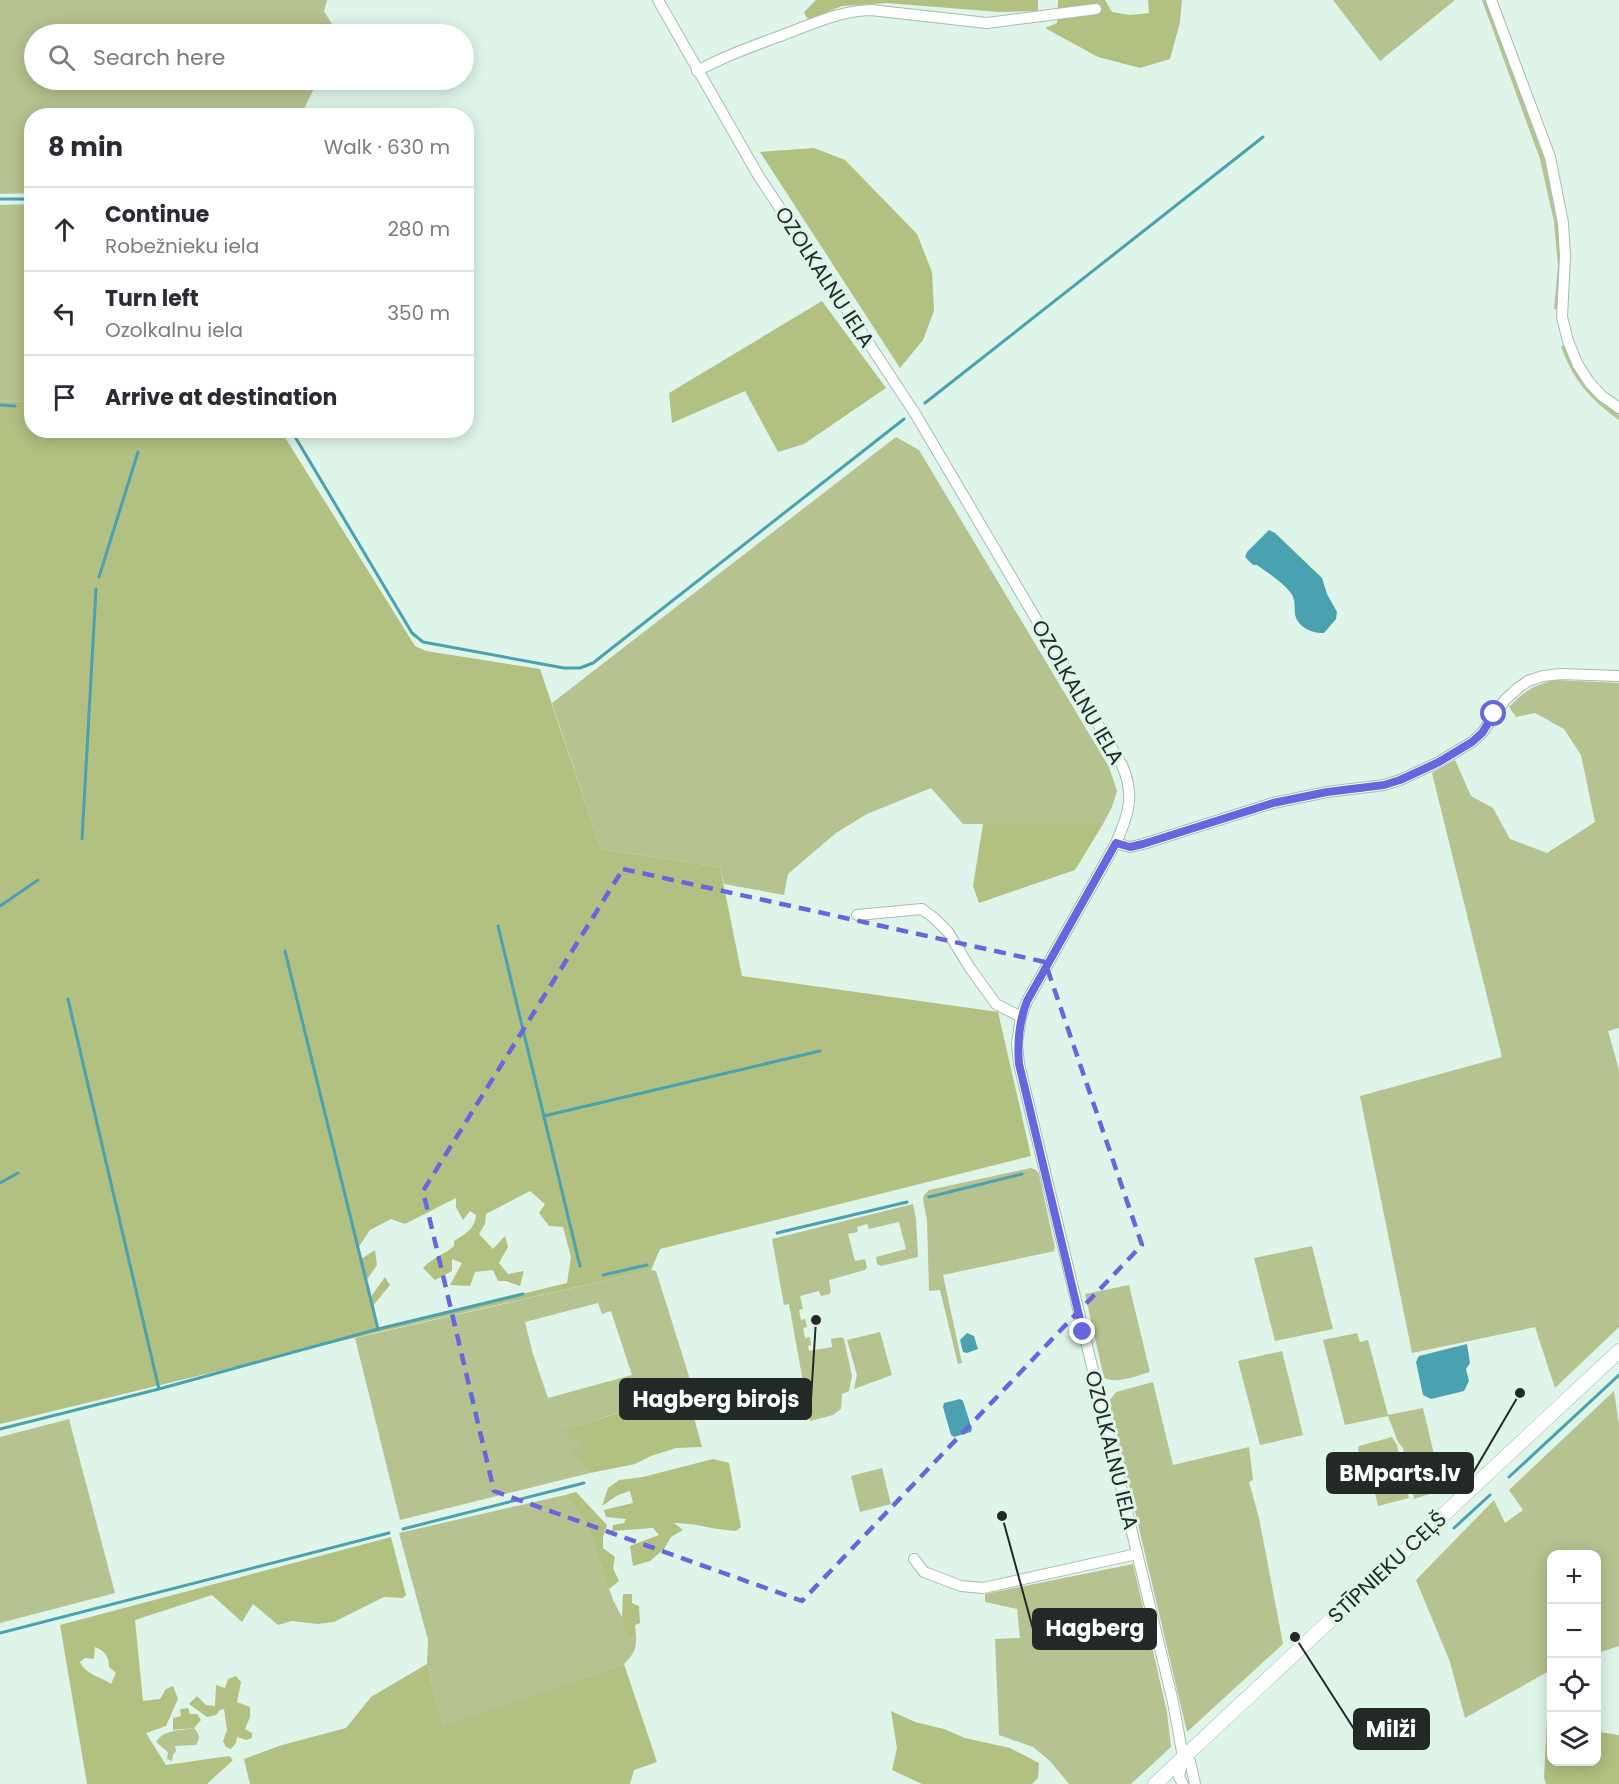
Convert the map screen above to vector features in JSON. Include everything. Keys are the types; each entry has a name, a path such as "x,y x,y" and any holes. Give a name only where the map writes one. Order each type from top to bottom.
{"main road":[{"name":"STĪPNIEKU CEĻŠ","path":"1155,1784 1619,1351"}],"street":[{"name":"OZOLKALNU IELA","path":"658,0 758,175 916,416 1122,765 1128,780 1130,796 1128,812 1116,843 1027,1001 1021,1017 1017,1044 1019,1064 1173,1702 1183,1757"},
{"path":"1491,0 1550,157 1563,223 1565,256 1562,317 1568,341 1578,365 1589,382 1602,396 1619,408"},
{"path":"698,71 723,57 855,10 987,23 1049,17 1096,9"},
{"path":"1116,843 1130,847 1273,803 1327,792 1392,783 1439,762 1472,742 1482,733 1505,700 1528,681 1543,675 1561,674 1619,676"},
{"path":"857,915 922,909 948,932 996,1004 1021,1017"},
{"path":"914,1559 924,1572 961,1586 983,1588 1137,1554"},
{"path":"1183,1784 1179,1777 1183,1757 1190,1761 1195,1784"}],"highlighted area":[{"path":"623,869 1045,962 1142,1245 802,1601 494,1491 423,1191"}],"green space":[{"path":"0,0 327,0 324,11 332,24 24,24 24,90 313,90 304,108 24,108 24,193 0,194"},
{"path":"816,0 1038,0 1038,11 999,12 887,3 842,6 808,20 804,12"},
{"path":"1058,0 1105,0 1112,12 1130,15 1149,13 1148,0 1182,0 1180,22 1170,59 1140,68 1098,57 1045,28 1057,23"},
{"path":"1333,0 1455,0 1380,61"},
{"path":"1482,0 1485,0 1545,160 1559,234 1559,309 1554,309 1558,266 1554,222 1540,159"},
{"path":"814,148 845,160 917,234 932,272 934,311 923,340 900,368 760,152"},
{"path":"24,204 24,402 0,401 0,205"},
{"path":"822,301 886,388 804,444 778,452 745,391 672,423 669,393"},
{"path":"1565,345 1601,401 1619,415 1619,420 1600,405 1577,379 1561,346"},
{"path":"0,401 24,402 24,438 285,438 415,646 426,651 540,669 601,849 720,867 742,976 998,1012 1031,1156 660,1249 651,1270 370,1334 0,1424","holes":["530,1191 545,1204 539,1213 549,1226 563,1227 571,1257 567,1283 377,1329 372,1307 390,1285 385,1277 370,1298 366,1281 377,1265 375,1250 361,1259 358,1248 370,1230 391,1219 405,1224 456,1198 456,1207 463,1220 470,1211 476,1215 474,1224 469,1231 454,1241 454,1246 423,1268 435,1280 452,1271 452,1259 462,1263 450,1285 470,1286 475,1272 493,1270 498,1281 520,1286 524,1271 508,1274 499,1263 508,1247 505,1236 493,1249 479,1234 485,1224 486,1214"]},
{"path":"896,437 919,450 1109,767 1117,791 1103,824 963,824 931,788 867,814 836,833 788,874 784,895 724,884 720,867 601,849 552,703"},
{"path":"1555,680 1619,683 1619,1028 1608,1031 1619,1070 1619,1327 1555,1388 1535,1327 1412,1353 1360,1096 1502,1057 1432,773 1455,760 1471,796 1493,808 1510,839 1547,853 1595,822 1581,755 1564,729 1535,713 1516,717 1509,707 1530,689"},
{"path":"983,824 1103,824 1075,870 979,903 973,886"},
{"path":"1031,1168 1039,1174 1054,1251 943,1275 962,1363 958,1364 940,1290 929,1291 924,1195 929,1190"},
{"path":"913,1204 918,1257 881,1266 877,1264 876,1257 906,1249 899,1222 869,1229 867,1224 857,1227 858,1232 848,1234 855,1261 865,1259 867,1267 865,1270 829,1280 830,1294 821,1296 819,1291 800,1296 803,1309 799,1310 801,1320 805,1319 807,1327 803,1328 805,1338 810,1337 809,1351 832,1347 831,1339 841,1337 844,1339 852,1376 849,1391 842,1394 841,1409 833,1415 810,1421 789,1304 784,1305 772,1239"},
{"path":"1312,1246 1333,1329 1275,1341 1254,1258"},
{"path":"651,1270 656,1271 693,1389 564,1430 571,1441 580,1437 584,1446 574,1450 581,1466 590,1473 400,1520 355,1338","holes":["598,1303 602,1314 611,1311 632,1375 548,1398 525,1322"]},
{"path":"1129,1285 1150,1372 1127,1379 1109,1380 1104,1378 1085,1294"},
{"path":"880,1332 892,1375 854,1389 857,1375 847,1340"},
{"path":"1357,1333 1360,1342 1368,1340 1388,1415 1423,1408 1439,1475 1443,1475 1446,1489 1414,1499 1403,1448 1398,1442 1388,1416 1345,1425 1323,1340"},
{"path":"1282,1351 1303,1435 1260,1445 1238,1361"},
{"path":"1153,1382 1173,1465 1249,1447 1253,1480 1249,1482 1259,1518 1283,1644 1187,1732 1109,1401 1116,1392"},
{"path":"1614,1391 1619,1424 1619,1646 1601,1652 1601,1550 1547,1550 1547,1672 1465,1718 1450,1662 1416,1580 1494,1500 1505,1523 1523,1510 1509,1490"},
{"path":"687,1392 702,1447 676,1448 635,1464 590,1473 581,1466 573,1450 583,1446 580,1438 571,1441 563,1430"},
{"path":"69,1419 115,1593 0,1623 0,1437"},
{"path":"1392,1437 1397,1445 1409,1498 1378,1506 1371,1476 1364,1471 1358,1449 1359,1446"},
{"path":"713,1459 729,1463 741,1527 736,1531 674,1523 683,1530 671,1537 664,1549 650,1561 633,1566 630,1546 659,1535 653,1528 612,1531 613,1525 624,1523 626,1519 606,1517 604,1510 633,1503 630,1491 618,1495 602,1506 608,1488 619,1480 643,1477"},
{"path":"882,1468 891,1504 860,1512 851,1476"},
{"path":"576,1492 607,1525 603,1537 603,1548 615,1557 613,1568 619,1581 609,1589 586,1523 565,1495"},
{"path":"565,1495 586,1523 613,1600 624,1621 628,1639 636,1636 634,1652 624,1664 443,1728 427,1664 428,1640 399,1533"},
{"path":"391,1537 406,1595 403,1598 384,1597 334,1622 318,1624 292,1621 278,1625 253,1604 242,1622 212,1595 135,1620 143,1701 160,1699 166,1689 173,1686 178,1699 166,1726 146,1733 166,1765 229,1756 233,1760 207,1784 87,1784 60,1625","holes":["95,1647 106,1654 109,1667 116,1673 111,1684 90,1673 80,1662 85,1658 94,1659"]},
{"path":"1133,1564 1167,1712 1171,1747 1131,1784 1069,1784 1050,1761 1033,1747 999,1735 995,1639 1020,1638 1017,1609 985,1602 985,1594"},
{"path":"623,1594 632,1594 632,1603 639,1606 640,1623 635,1625 636,1636 628,1639 622,1618"},
{"path":"427,1664 443,1727 624,1664 657,1762 634,1770 630,1784 250,1784 244,1759 282,1745 346,1728 371,1697"},
{"path":"236,1676 241,1682 237,1702 250,1707 250,1717 245,1729 252,1733 252,1738 246,1740 237,1737 231,1749 226,1747 223,1741 227,1730 224,1709 216,1715 207,1717 189,1704 197,1696 206,1705 215,1706 216,1685 225,1688 228,1679"},
{"path":"188,1708 190,1714 197,1714 201,1720 194,1728 173,1730 173,1718 181,1716 180,1709"},
{"path":"891,1711 915,1722 944,1729 965,1738 1010,1748 1039,1763 1038,1778 1032,1784 922,1784 892,1770 897,1748"},
{"path":"1547,1720 1547,1766 1601,1766 1601,1732 1619,1735 1619,1784 1546,1784 1544,1778"},
{"path":"194,1728 199,1736 196,1745 175,1746 176,1751 172,1761 167,1759 168,1752 156,1742 159,1738 173,1731"}],"water":[{"path":"1269,530 1275,533 1322,578 1327,594 1337,612 1336,619 1324,633 1311,631 1302,626 1296,619 1294,600 1290,592 1274,577 1257,565 1253,565 1245,557 1247,552"},
{"path":"967,1333 974,1336 978,1349 967,1353 963,1352 960,1340"},
{"path":"1467,1344 1470,1363 1466,1369 1469,1381 1464,1391 1431,1399 1423,1395 1416,1362 1419,1356"},
{"path":"960,1399 963,1401 972,1429 971,1432 954,1437 951,1435 943,1407 944,1403"}],"waterway":[{"path":"925,403 1263,137"},
{"path":"0,199 24,199"},
{"path":"0,405 15,406"},
{"path":"296,438 412,633 423,642 564,668 580,668 593,663 904,419"},
{"path":"99,577 138,452"},
{"path":"82,839 96,589"},
{"path":"0,906 38,880"},
{"path":"498,926 580,1266"},
{"path":"285,951 378,1329"},
{"path":"68,999 159,1389"},
{"path":"544,1116 820,1051"},
{"path":"0,1183 18,1173"},
{"path":"929,1197 1022,1174"},
{"path":"777,1233 907,1202"},
{"path":"603,1275 647,1265"},
{"path":"0,1429 159,1389 378,1329 523,1294"},
{"path":"1509,1477 1619,1375"},
{"path":"403,1529 584,1483"},
{"path":"1454,1528 1490,1495"},
{"path":"0,1633 389,1533"}],"place":[{"name":"Hagberg birojs","path":"816,1320"},
{"name":"BMparts.lv","path":"1520,1393"},
{"name":"Hagberg","path":"1002,1516"},
{"name":"Milži","path":"1295,1637"}],"route":[{"path":"1083,1332 1019,1064 1017,1044 1021,1017 1027,1001 1116,843 1130,847 1273,803 1327,792 1384,785 1400,780 1439,762 1472,742 1490,723 1494,714"}]}
